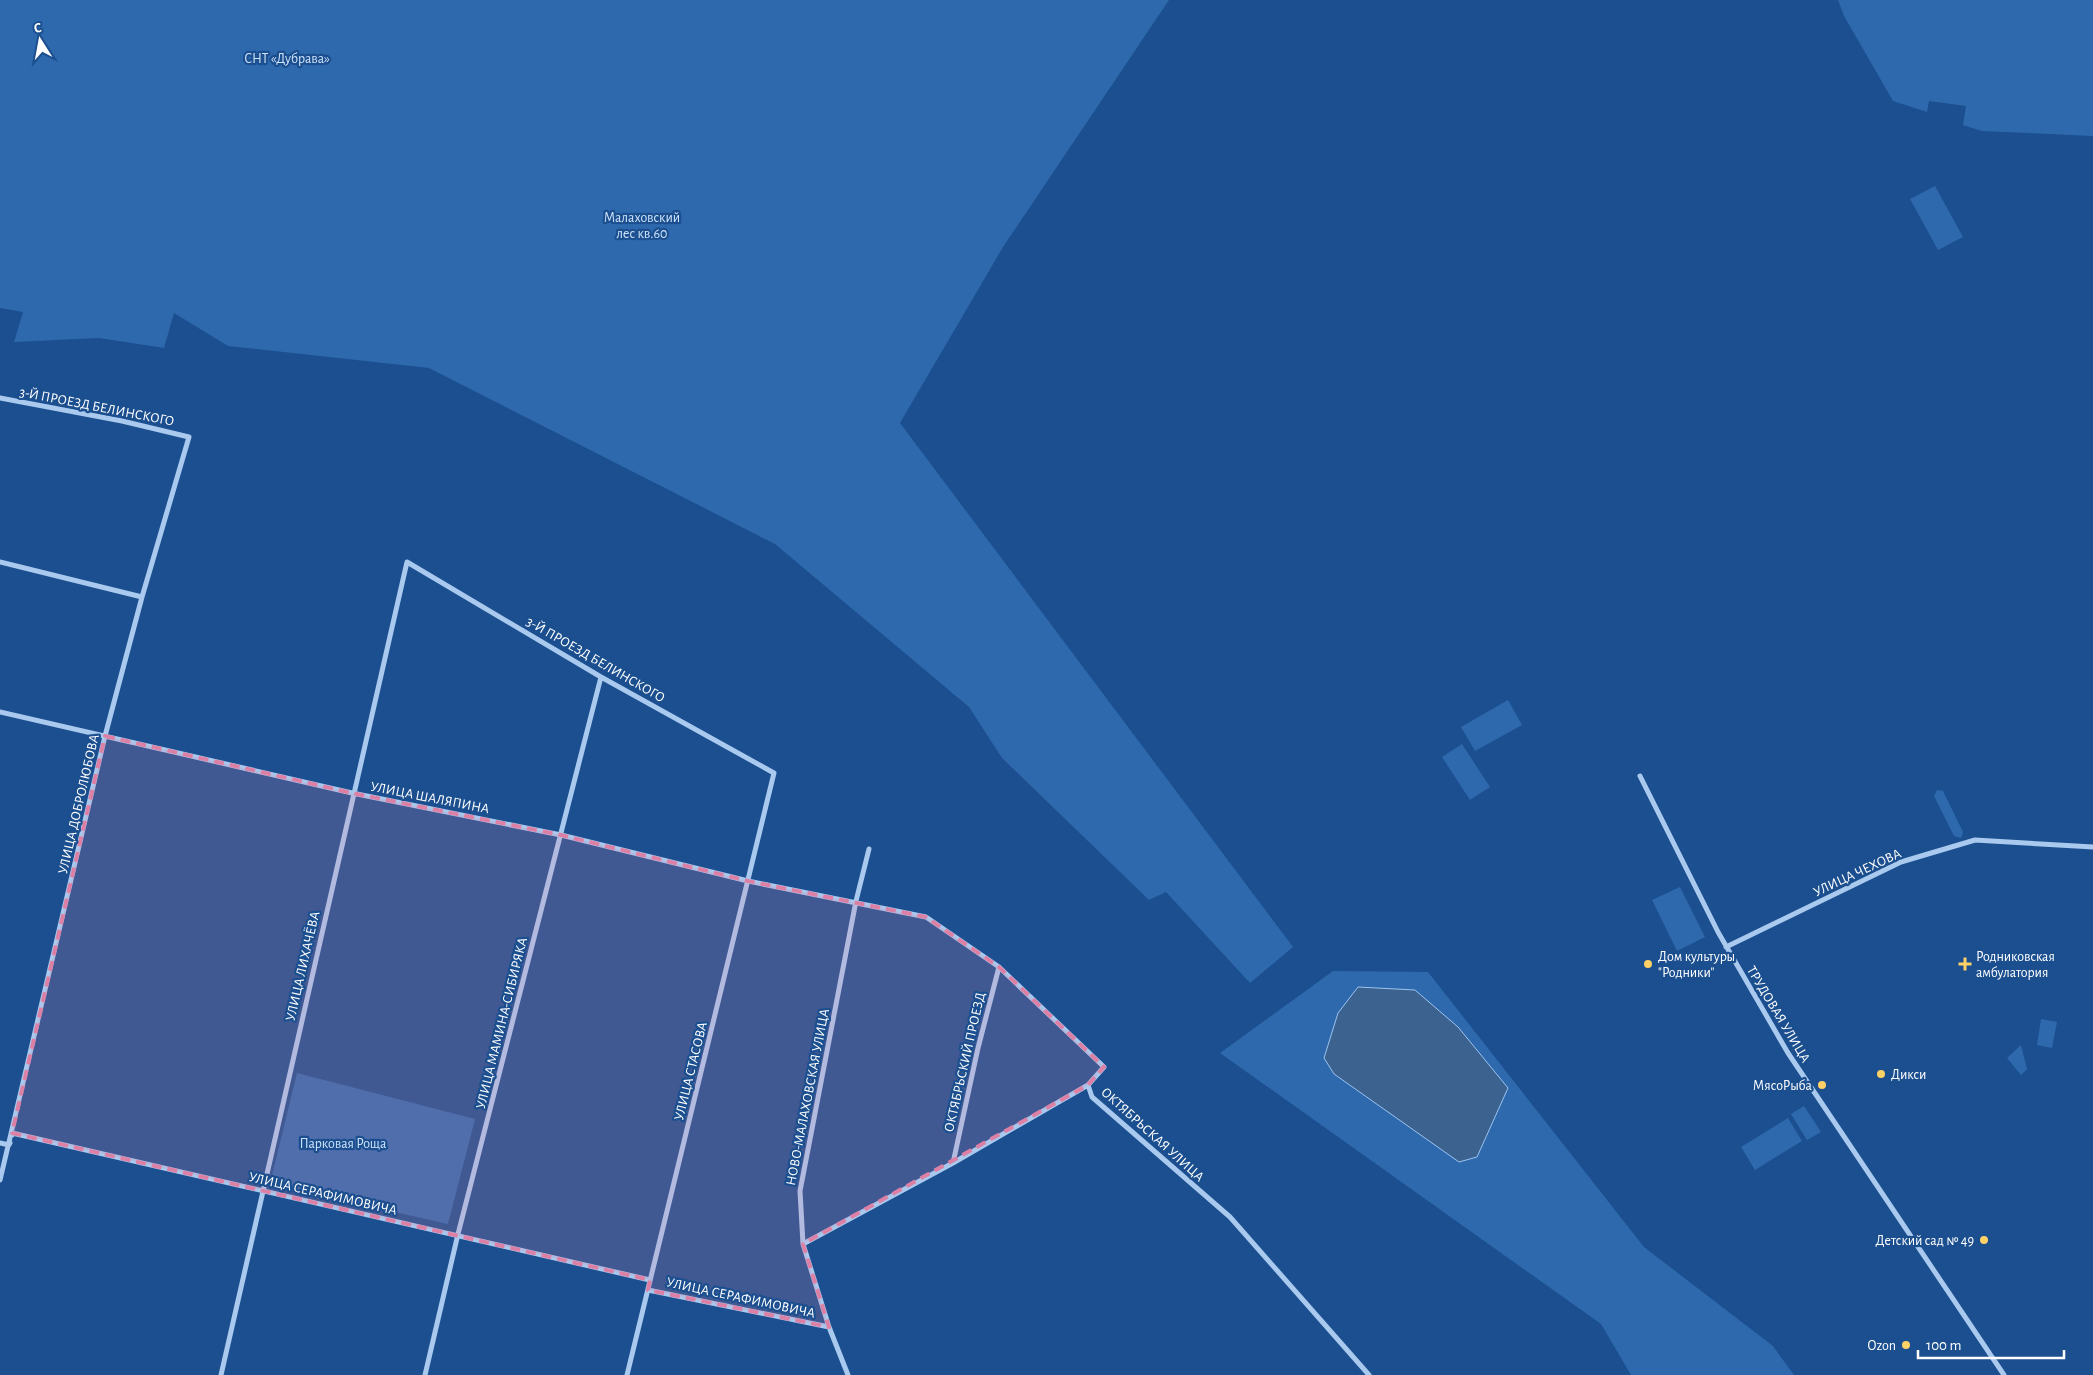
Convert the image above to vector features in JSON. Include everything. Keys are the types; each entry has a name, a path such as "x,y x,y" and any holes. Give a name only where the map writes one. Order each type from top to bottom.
{"street":[{"name":"3-Й ПРОЕЗД БЕЛИНСКОГО","path":"0,398 122,421 189,437"},
{"name":"УЛИЦА ДОБРОЛЮБОВА","path":"0,1180 105,736 142,597 189,437"},
{"path":"0,562 142,597"},
{"name":"3-Й ПРОЕЗД БЕЛИНСКОГО","path":"407,562 601,677 774,773"},
{"name":"УЛИЦА ЛИХАЧЁВА","path":"220,1375 352,793 407,562"},
{"name":"УЛИЦА МАМИНА-СИБИРЯКА","path":"425,1375 458,1234 601,677"},
{"name":"УЛИЦА ШАЛЯПИНА","path":"0,712 352,793 561,835 748,881 856,901"},
{"name":"УЛИЦА СТАСОВА","path":"627,1375 774,773"},
{"name":"ТРУДОВАЯ УЛИЦА","path":"1640,776 1726,947 1788,1053 2004,1375"},
{"name":"УЛИЦА ЧЕХОВА","path":"1726,947 1901,862 1975,840 2093,848"},
{"name":"НОВО-МАЛАХОВСКАЯ УЛИЦА","path":"848,1375 829,1327 804,1244 800,1191 856,901 869,850"},
{"name":"ОКТЯБРЬСКАЯ УЛИЦА","path":"856,901 926,916 999,967 1104,1067 1088,1085 1092,1097 1230,1217 1369,1375"},
{"name":"ОКТЯБРЬСКИЙ ПРОЕЗД","path":"953,1163 978,1048 999,967"},
{"path":"804,1244 953,1163 1088,1085"},
{"name":"УЛИЦА СЕРАФИМОВИЧА","path":"12,1133 458,1234 650,1280"},
{"path":"0,1143 9,1145"},
{"name":"УЛИЦА СЕРАФИМОВИЧА","path":"648,1290 829,1327"}],"highlighted area":[{"path":"105,736 352,793 561,835 748,881 926,917 999,967 1104,1067 1088,1085 803,1244 829,1327 648,1290 650,1280 12,1133"}],"green space":[{"name":"Малаховский лес кв.60","path":"0,0 1169,0 1003,247 900,423 1293,947 1250,983 1166,892 1149,900 1002,758 969,707 775,544 429,368 228,346 174,313 164,348 99,338 14,342 23,312 0,308"},
{"path":"1838,0 2093,0 2093,136 1982,131 1963,125 1966,106 1929,101 1927,112 1893,101 1844,16"},
{"path":"1935,186 1963,237 1938,250 1910,199"},
{"path":"1508,700 1522,725 1475,751 1461,727"},
{"path":"1462,744 1490,787 1470,800 1442,757"},
{"path":"1937,790 1943,791 1963,832 1961,838 1954,836 1934,796"},
{"path":"1680,887 1705,937 1677,951 1652,900"},
{"path":"1333,971 1428,972 1644,1247 1773,1346 1794,1375 1631,1375 1601,1324 1220,1053"},
{"path":"2041,1019 2057,1022 2052,1048 2037,1045"},
{"path":"2021,1045 2027,1069 2021,1075 2007,1058"},
{"name":"Парковая Роща","path":"297,1073 475,1119 448,1224 270,1184"},
{"path":"1804,1106 1821,1132 1807,1140 1791,1114"},
{"path":"1788,1118 1802,1141 1755,1170 1741,1147"}],"shaded area":[{"path":"1358,987 1415,990 1458,1027 1508,1088 1477,1157 1459,1162 1334,1074 1324,1058 1338,1013"}],"place":[{"name":"Дом культуры \"Родники\"","path":"1648,964"},
{"name":"Родниковская амбулатория","path":"1965,964"},
{"name":"Дикси","path":"1881,1074"},
{"name":"МясоРыба","path":"1822,1085"},
{"name":"Детский сад № 49","path":"1984,1240"},
{"name":"Ozon","path":"1906,1345"}],"park label":[{"name":"СНТ «Дубрава»","path":"287,58"}]}
